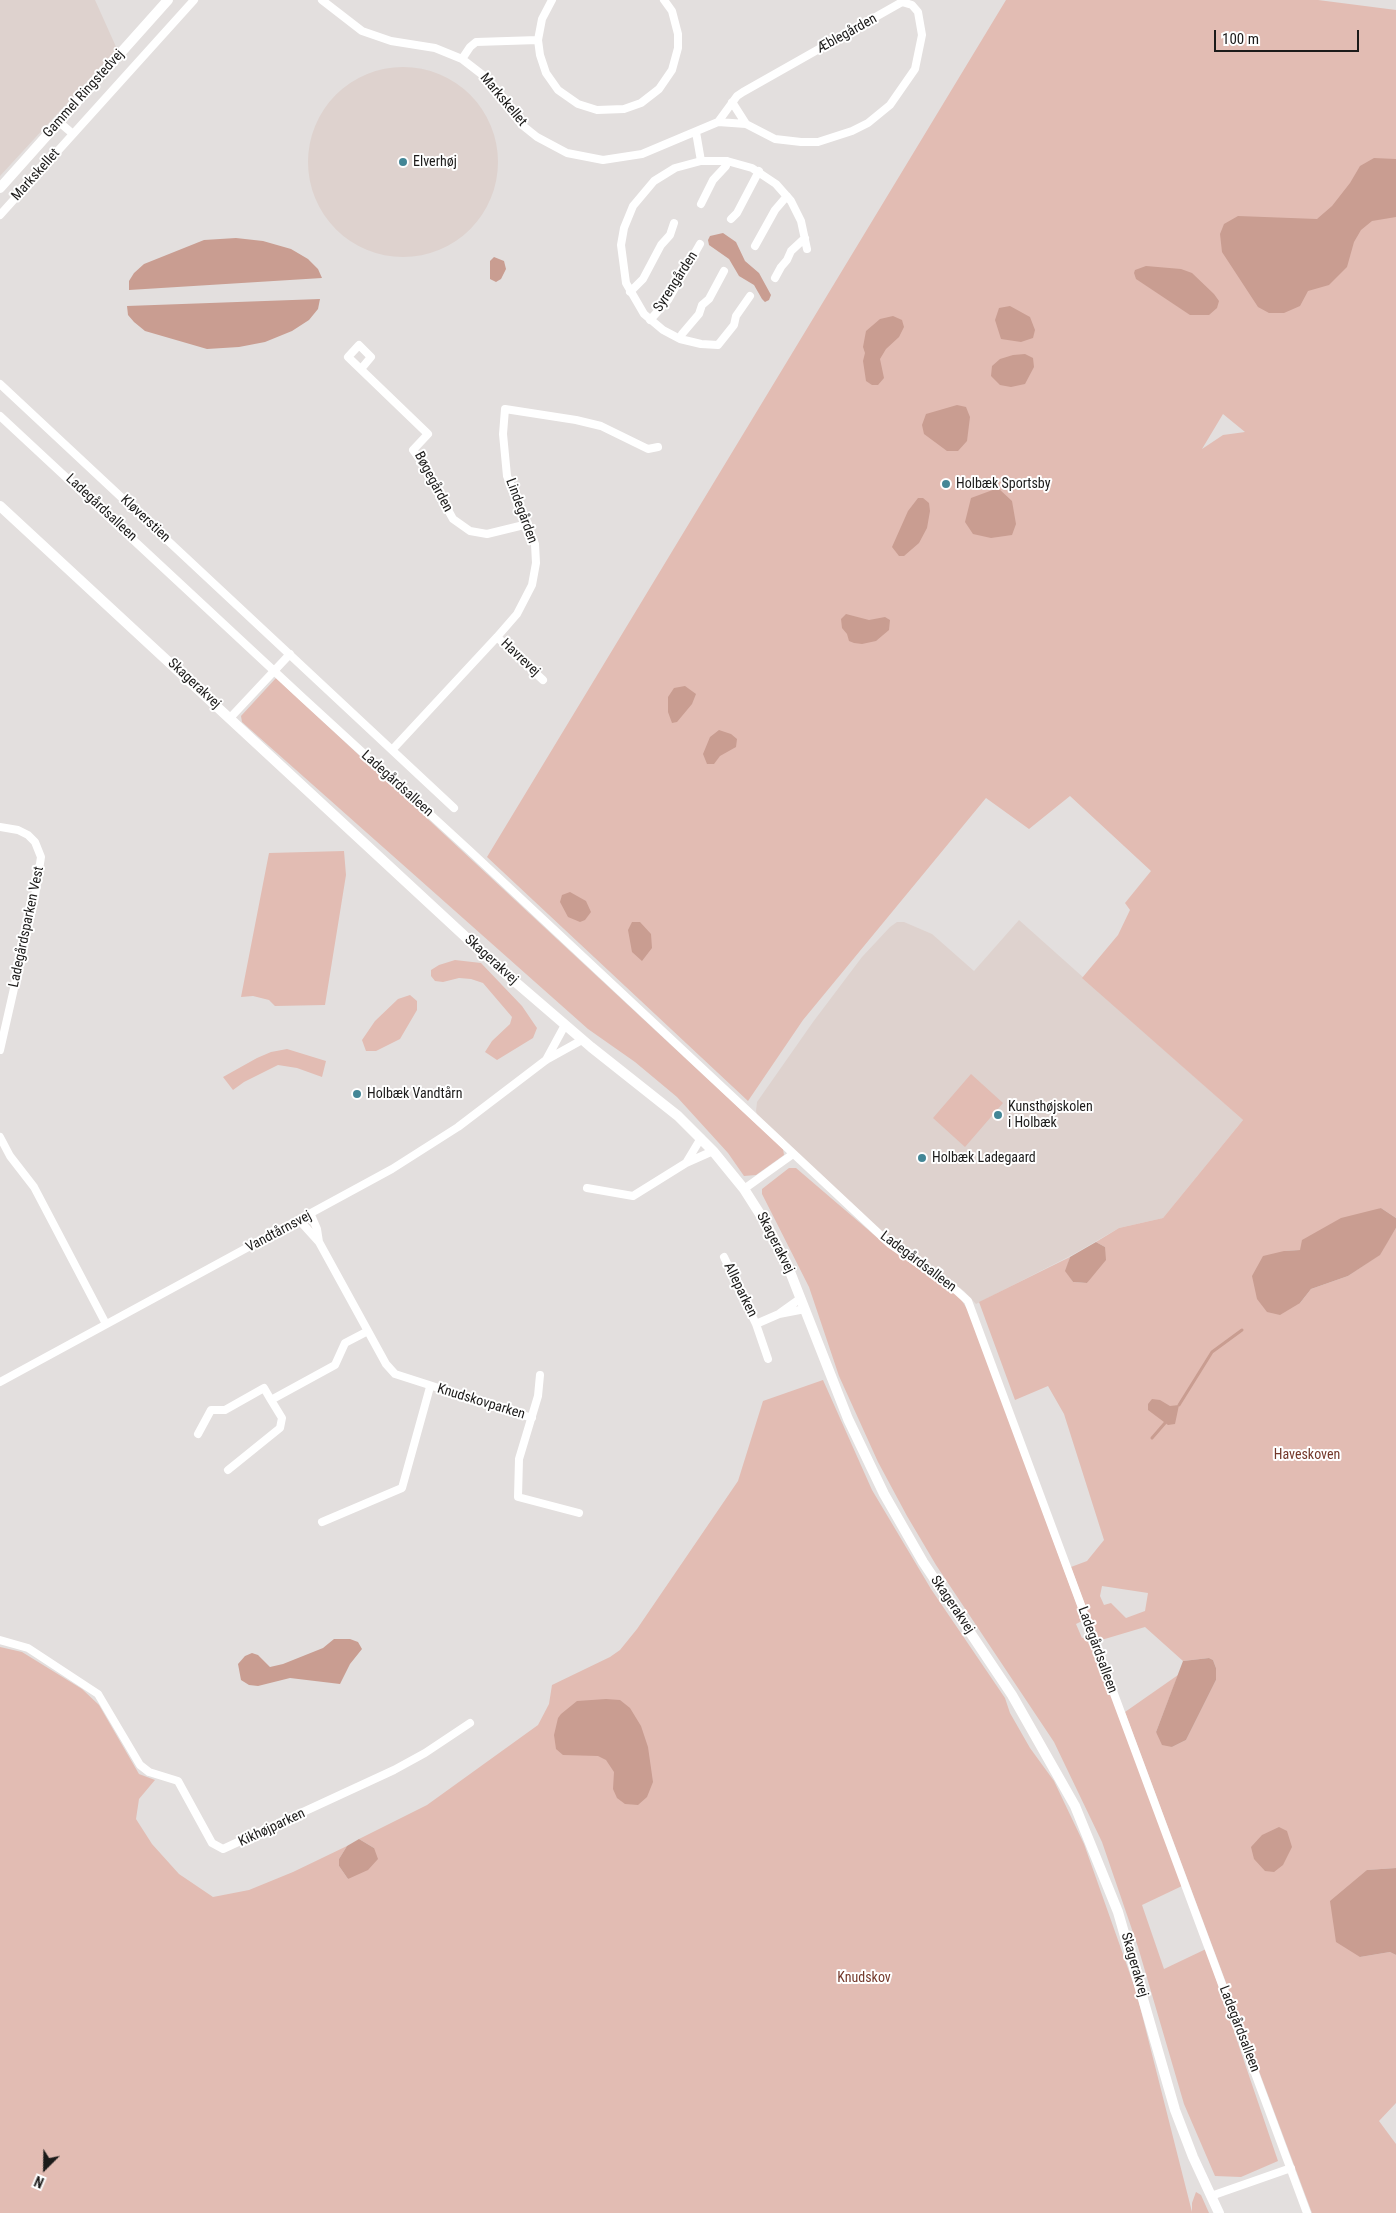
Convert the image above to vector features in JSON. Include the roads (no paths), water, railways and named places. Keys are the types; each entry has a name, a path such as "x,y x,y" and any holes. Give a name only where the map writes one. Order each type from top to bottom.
{"street":[{"name":"Gammel Ringstedvej","path":"0,188 168,0"},
{"name":"Markskellet","path":"0,215 194,0"},
{"name":"Markskellet","path":"322,0 362,31 391,41 434,48 462,59 484,76 532,134 551,146 573,155 603,160 630,157 651,151 718,122"},
{"path":"552,0 542,19 538,40 540,55 546,73 558,90 578,104 597,110 624,109 641,103 660,89 672,70 678,48 678,34 672,11 664,0"},
{"name":"Æblegården","path":"902,2 912,5 918,12 922,35 915,69 890,105 868,123 833,138 818,142 801,142 775,139 746,124 718,122 732,102 743,92 902,2"},
{"path":"462,59 476,42 538,40"},
{"path":"732,102 746,124"},
{"path":"59,122 73,134"},
{"path":"696,132 701,161"},
{"name":"Syrengården","path":"750,296 736,316 734,325 718,345 701,344 680,339 650,320 630,292 623,274 621,245 624,228 633,206 642,192 662,175 684,165 701,161 727,161 759,171 776,184 787,196 800,221 807,249"},
{"path":"701,204 713,180 726,166 727,161"},
{"path":"731,219 737,213 759,171"},
{"path":"755,246 775,210 787,196"},
{"path":"630,292 644,279 662,245 670,235 674,223"},
{"path":"775,278 780,267 788,260 790,250 805,238"},
{"name":"Syrengården","path":"650,320 668,300 700,244"},
{"path":"680,339 699,314 702,305 708,299 724,271"},
{"name":"Bøgegården","path":"360,369 428,434 413,450 454,519 470,531 487,534 528,524"},
{"name":"Kløverstien","path":"0,384 454,808"},
{"name":"Lindegården","path":"392,750 498,637 517,614 532,585 536,563 534,544 528,524 511,487 505,466 503,434 505,409 590,423 601,426 648,449 658,447"},
{"name":"Ladegårdsalleen","path":"0,416 470,851 890,1244 958,1291 968,1301 974,1312 1090,1632 1307,2213"},
{"name":"Skagerakvej","path":"0,506 498,967 582,1040 669,1108 701,1138 744,1189 774,1238 801,1298 848,1419 884,1494 924,1562 1012,1696 1075,1806 1118,1912 1175,2110 1193,2157 1219,2213"},
{"name":"Havrevej","path":"498,637 543,680"},
{"path":"230,718 290,654"},
{"name":"Ladegårdsparken Vest","path":"0,827 18,830 28,835 39,850 41,864 0,1050"},
{"name":"Vandtårnsvej","path":"546,1060 564,1025"},
{"name":"Vandtårnsvej","path":"0,1382 300,1221 392,1169 449,1133 546,1060 582,1040"},
{"path":"0,1137 10,1156 34,1187 106,1324"},
{"path":"686,1163 701,1138"},
{"path":"587,1188 633,1196 686,1163 713,1151"},
{"path":"744,1189 793,1154"},
{"name":"Knudskovparken","path":"311,1215 317,1229 319,1242"},
{"name":"Knudskovparken","path":"300,1221 319,1242 386,1364 395,1374 430,1387 532,1418"},
{"name":"Alleparken","path":"724,1257 756,1324 768,1359"},
{"name":"Alleparken","path":"756,1324 779,1314 801,1298"},
{"name":"Alleparken","path":"779,1314 805,1309"},
{"path":"271,1400 335,1365 345,1343 368,1331"},
{"name":"Knudskovparken","path":"540,1375 538,1396 519,1459 518,1497 579,1514"},
{"name":"Knudskovparken","path":"322,1522 402,1488 430,1387"},
{"path":"198,1434 211,1410 224,1410 264,1388 282,1418 280,1428 228,1470"},
{"name":"Kikhøjparken","path":"0,1640 28,1648 98,1694 140,1765 149,1772 178,1781 212,1843 223,1849 394,1770 425,1753 470,1722"},
{"path":"1211,2196 1291,2168"}],"waterway":[{"path":"1179,1405 1212,1352 1242,1330"},
{"path":"1152,1438 1165,1423"}],"place":[{"name":"Elverhøj","path":"403,162"},
{"name":"Holbæk Sportsby","path":"946,484"},
{"name":"Holbæk Vandtårn","path":"357,1094"},
{"name":"Kunsthøjskolen i Holbæk","path":"998,1115"},
{"name":"Holbæk Ladegaard","path":"922,1158"}],"park label":[{"name":"Haveskoven","path":"1307,1455"},
{"name":"Knudskov","path":"864,1978"}]}
